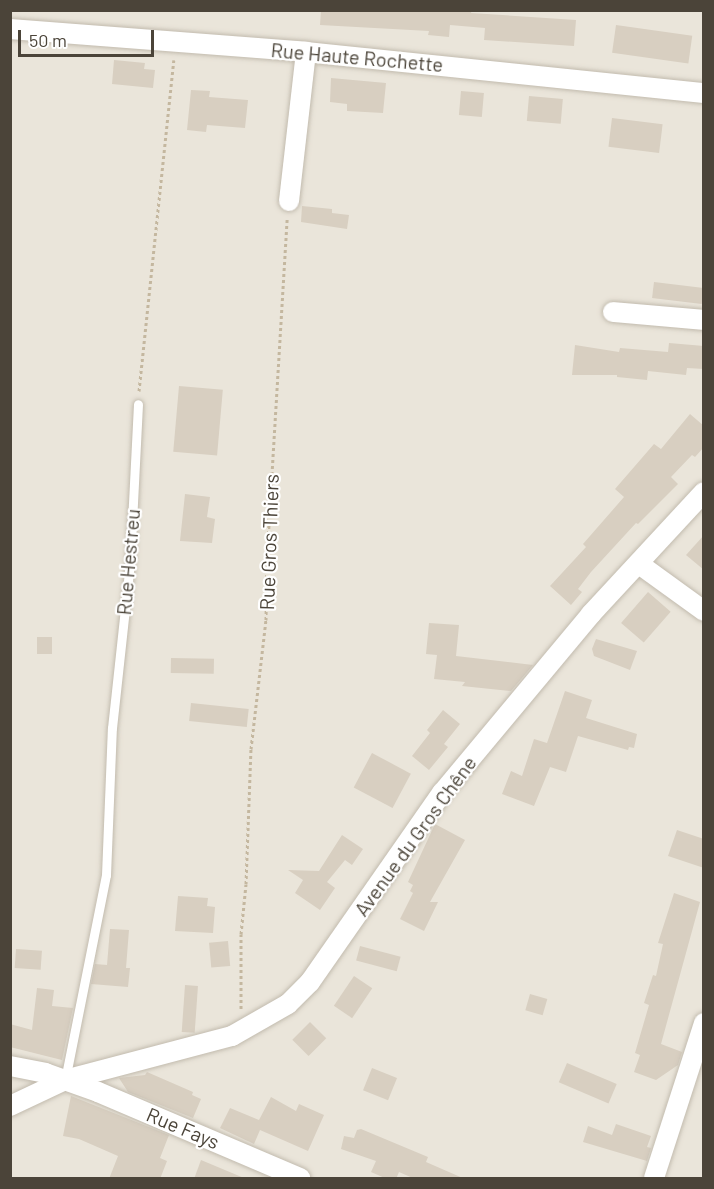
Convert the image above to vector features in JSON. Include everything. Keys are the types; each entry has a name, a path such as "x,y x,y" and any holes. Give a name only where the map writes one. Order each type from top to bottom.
{"street":[{"name":"Rue Haute Rochette","path":"10,28 306,52 704,93"},
{"path":"289,201 306,52"},
{"path":"613,312 704,320"},
{"name":"Avenue du Gros Chêne","path":"10,1106 65,1080 242,1032 288,1004 310,982 442,793 591,614 704,492"},
{"path":"639,564 704,611"},
{"path":"654,1179 704,1023"},
{"name":"Rue Fays","path":"10,1066 65,1080 300,1179"}],"lane":[{"name":"Rue Hestreu","path":"65,1080 106,875 112,728 129,562 138,404"}],"path":[{"path":"138,404 176,40"},
{"name":"Rue Gros Thiers","path":"242,1032 242,934 251,750 266,620 267,558 289,201"}],"shaded area":[{"path":"11,11 703,11 703,1178 11,1178"}],"building":[{"path":"321,10 472,10 471,13 576,20 574,46 484,40 485,28 450,25 449,37 428,35 429,31 320,25"},
{"path":"616,25 692,36 688,63 612,53"},
{"path":"114,60 145,63 144,69 155,70 153,88 112,84"},
{"path":"331,78 386,83 383,113 347,111 347,104 330,102"},
{"path":"191,90 210,91 209,97 248,100 245,128 207,125 206,132 187,130"},
{"path":"461,91 484,93 482,117 459,115"},
{"path":"529,96 563,99 561,124 527,121"},
{"path":"612,118 663,124 659,153 608,147"},
{"path":"302,206 332,209 332,213 349,215 347,229 301,222"},
{"path":"654,282 704,288 702,304 652,298"},
{"path":"669,343 704,346 704,369 687,368 686,375 648,371 647,380 617,377 617,375 572,375 575,345 619,352 620,348 668,352"},
{"path":"179,386 223,390 217,456 173,452"},
{"path":"690,414 704,426 704,447 695,457 692,455 671,477 678,484 638,524 636,523 591,572 578,589 582,592 571,605 550,586 586,547 583,544 624,497 615,489 654,444 661,449"},
{"path":"185,494 210,497 207,517 215,519 212,543 180,541"},
{"path":"704,535 704,570 686,555"},
{"path":"648,592 671,612 644,643 621,623"},
{"path":"429,623 459,625 456,656 533,665 511,691 462,686 465,682 434,679 437,655 426,654"},
{"path":"37,637 52,637 52,654 37,654"},
{"path":"596,639 637,651 630,670 594,656 592,649"},
{"path":"171,658 214,659 214,674 171,673"},
{"path":"565,691 592,700 586,718 637,734 634,748 629,747 628,750 578,736 566,772 550,767 534,806 502,794 511,771 522,776 534,739 547,743"},
{"path":"191,703 249,709 247,727 189,721"},
{"path":"443,710 460,724 444,744 448,747 429,770 412,756 430,733 427,730"},
{"path":"372,753 411,774 393,808 354,787"},
{"path":"435,824 465,840 430,902 438,902 424,931 400,919 413,893 410,891 413,885 408,882"},
{"path":"677,830 704,839 704,868 668,856"},
{"path":"342,835 363,849 352,865 345,860 327,882 335,888 320,910 295,893 303,880 288,870 319,871"},
{"path":"674,893 700,902 661,1044 682,1052 678,1065 656,1080 634,1072 640,1055 635,1053 649,1005 644,1003 653,975 656,976 663,944 658,943"},
{"path":"178,896 208,898 207,906 215,907 213,933 175,931"},
{"path":"110,929 129,930 126,968 130,968 128,987 91,984 95,964 107,965"},
{"path":"228,941 230,966 211,968 209,943"},
{"path":"360,946 401,957 397,971 356,960"},
{"path":"16,949 42,951 41,970 15,968"},
{"path":"354,976 372,988 352,1018 334,1006"},
{"path":"185,985 198,986 195,1033 182,1032"},
{"path":"37,988 54,990 52,1006 73,1008 62,1060 10,1047 10,1024 32,1030"},
{"path":"530,994 547,999 543,1015 525,1010"},
{"path":"310,1022 326,1038 309,1056 292,1040"},
{"path":"567,1063 617,1084 609,1103 559,1082"},
{"path":"372,1068 397,1078 388,1100 363,1090"},
{"path":"147,1072 193,1092 192,1095 201,1099 193,1118 128,1092 119,1078 145,1075"},
{"path":"71,1096 169,1135 160,1158 167,1161 160,1179 109,1179 118,1156 79,1139 63,1136"},
{"path":"271,1097 296,1111 299,1104 324,1115 308,1151 260,1130 254,1144 220,1128 230,1108 259,1120"},
{"path":"616,1124 651,1136 647,1147 651,1148 647,1161 583,1142 588,1126 612,1135"},
{"path":"361,1129 428,1157 426,1162 465,1179 415,1179 399,1172 396,1179 387,1179 371,1172 376,1161 341,1149 344,1136 354,1138 357,1130"},
{"path":"201,1160 244,1178 244,1179 194,1179"}]}
